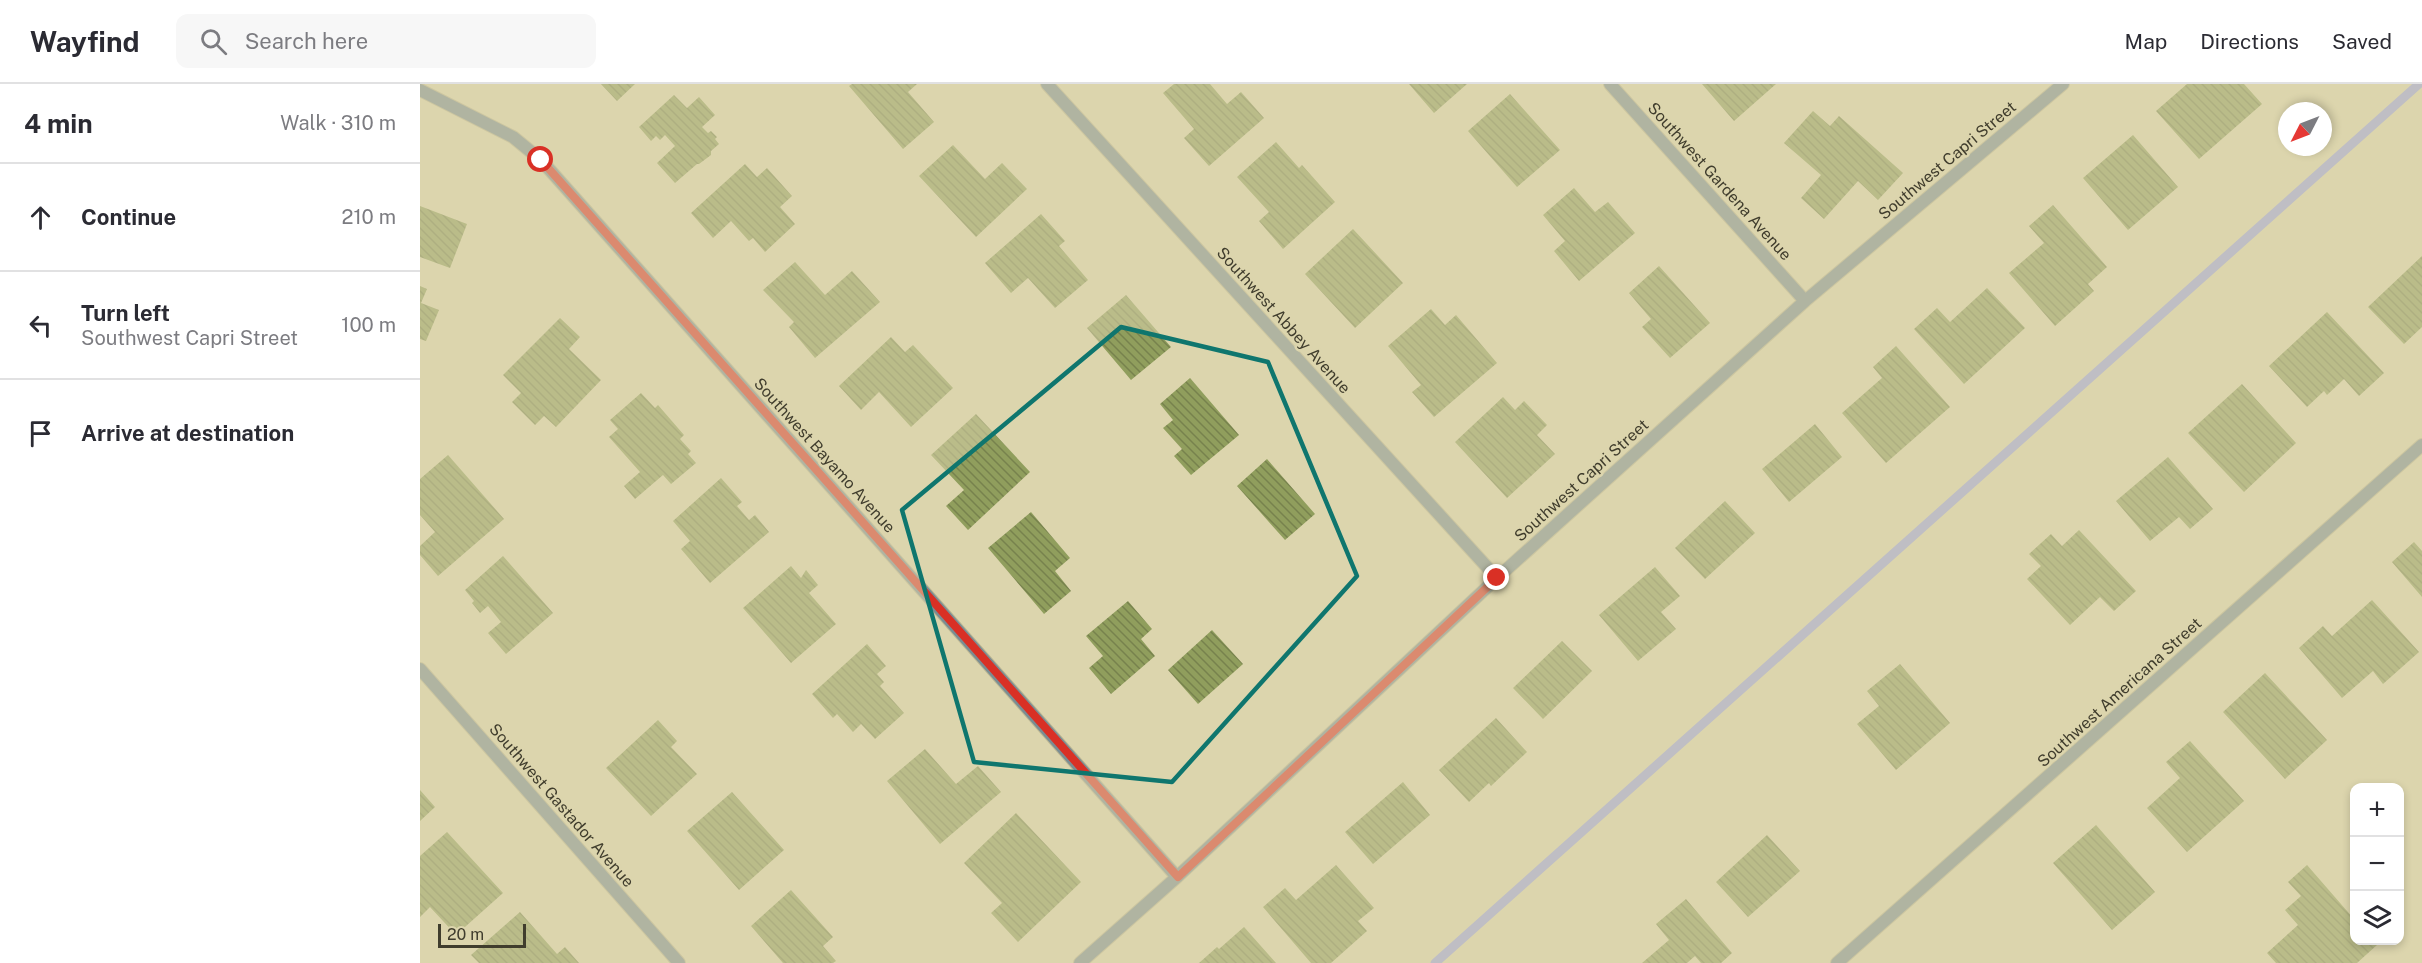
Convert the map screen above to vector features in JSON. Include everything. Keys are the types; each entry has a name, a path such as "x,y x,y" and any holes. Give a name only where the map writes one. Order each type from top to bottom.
{"street":[{"name":"Southwest Abbey Avenue","path":"1047,84 1497,578"},
{"name":"Southwest Gardena Avenue","path":"1610,84 1805,301"},
{"name":"Southwest Capri Street","path":"1080,963 1178,877 1497,578 1805,301 2063,84"},
{"name":"Southwest Bayamo Avenue","path":"420,90 513,136 541,160 1178,877"},
{"name":"Southwest Americana Street","path":"1837,963 2422,445"},
{"name":"Southwest Gastador Avenue","path":"420,669 679,963"}],"highlighted area":[{"path":"1121,327 1268,362 1357,576 1172,782 974,762 902,510"}],"building":[{"path":"601,84 635,84 617,101"},
{"path":"852,84 917,84 908,92 934,122 903,149 849,86"},
{"path":"1174,84 1210,84 1227,104 1241,92 1264,118 1209,166 1184,138 1194,129 1163,93"},
{"path":"1409,84 1467,84 1434,113"},
{"path":"1702,84 1776,84 1734,121"},
{"path":"2187,84 2244,84 2262,104 2199,159 2156,111"},
{"path":"1510,94 1560,150 1517,187 1468,131"},
{"path":"674,95 687,108 699,97 715,115 702,127 717,137 715,139 719,144 711,151 711,155 675,183 657,163 675,146 665,135 660,140 656,136 651,141 639,127"},
{"path":"1813,111 1830,126 1839,116 1903,173 1878,200 1858,181 1824,219 1801,198 1821,175 1784,143"},
{"path":"2133,135 2178,187 2128,230 2083,178"},
{"path":"1276,142 1299,168 1302,165 1335,202 1283,249 1259,221 1269,212 1237,177"},
{"path":"953,145 985,179 1002,163 1027,189 976,237 919,176"},
{"path":"745,164 757,177 767,168 792,196 780,207 795,224 765,252 753,238 749,241 731,221 713,238 691,213"},
{"path":"1574,188 1595,212 1608,202 1635,233 1579,281 1554,251 1565,241 1543,215"},
{"path":"2053,205 2107,267 2088,284 2094,291 2055,326 2009,273 2044,243 2029,226"},
{"path":"420,206 467,224 450,268 420,257"},
{"path":"1041,214 1065,241 1059,246 1088,280 1055,308 1028,278 1011,293 985,263"},
{"path":"1353,229 1403,283 1355,328 1305,274"},
{"path":"2422,256 2422,327 2404,344 2368,307"},
{"path":"795,262 825,295 852,271 880,302 815,358 789,327 794,322 763,290"},
{"path":"1659,266 1710,323 1670,358 1642,327 1651,319 1629,293"},
{"path":"420,286 427,289 421,303 439,310 426,341 420,339"},
{"path":"1987,288 2025,328 1964,384 1914,329 1937,308 1950,322"},
{"path":"1126,295 1171,347 1131,380 1087,328"},
{"path":"1431,309 1445,325 1456,315 1497,363 1434,417 1412,392 1421,385 1388,346"},
{"path":"2327,312 2384,373 2359,396 2344,379 2327,395 2324,391 2307,407 2269,366"},
{"path":"560,318 580,337 569,349 601,380 556,427 544,416 535,425 512,402 521,393 503,375"},
{"path":"891,337 905,352 913,345 953,388 911,427 879,392 861,410 839,386"},
{"path":"1896,346 1950,407 1886,463 1842,413 1882,378 1873,367"},
{"path":"1190,378 1239,435 1191,475 1174,456 1182,449 1163,428 1173,420 1160,404"},
{"path":"2242,384 2296,443 2244,492 2188,433"},
{"path":"641,393 655,408 658,405 684,435 680,439 691,451 688,454 696,463 671,484 663,475 635,499 624,486 640,472 609,437 618,429 610,420"},
{"path":"1503,397 1515,410 1524,401 1547,425 1537,435 1555,454 1507,498 1455,442"},
{"path":"976,414 1030,472 968,530 946,506 964,490 931,455"},
{"path":"1815,424 1842,457 1789,502 1762,469"},
{"path":"448,455 504,519 438,576 420,555 420,546 435,532 420,515 420,479"},
{"path":"2168,457 2213,509 2190,529 2179,517 2150,541 2116,501"},
{"path":"1267,459 1315,514 1285,540 1237,486"},
{"path":"721,478 742,502 737,506 749,520 755,515 769,532 710,583 681,549 690,541 673,521"},
{"path":"1725,501 1755,533 1705,579 1675,548"},
{"path":"1031,512 1070,558 1055,571 1071,591 1044,614 988,548"},
{"path":"2079,530 2136,591 2114,611 2100,597 2070,625 2027,579 2041,566 2029,554 2051,534 2062,546"},
{"path":"2414,542 2422,551 2422,597 2392,562"},
{"path":"503,556 553,613 506,654 488,633 501,622 488,606 480,613 465,590"},
{"path":"791,566 801,578 806,570 818,585 809,593 836,624 791,663 743,608"},
{"path":"1655,567 1680,596 1661,612 1676,629 1638,661 1599,615"},
{"path":"2372,600 2419,652 2383,684 2373,671 2342,698 2299,648 2323,626 2332,636"},
{"path":"1128,601 1152,629 1141,639 1155,656 1111,694 1089,668 1103,656 1086,636"},
{"path":"1212,630 1243,664 1198,704 1168,670"},
{"path":"1562,641 1592,671 1543,719 1513,688"},
{"path":"867,644 886,666 877,674 884,682 880,686 904,713 875,739 861,724 853,732 837,714 833,718 812,694"},
{"path":"1900,664 1950,723 1896,770 1857,724 1879,706 1867,691"},
{"path":"2265,673 2327,740 2285,779 2223,712"},
{"path":"1496,718 1527,752 1491,786 1489,783 1469,802 1439,770"},
{"path":"658,720 677,741 671,747 697,774 651,816 606,768"},
{"path":"2190,741 2244,801 2187,852 2147,808 2180,778 2166,762"},
{"path":"925,749 956,784 978,766 1001,792 940,844 887,781"},
{"path":"1403,782 1430,815 1373,864 1345,832"},
{"path":"420,790 435,807 420,821"},
{"path":"732,792 784,850 739,890 687,831"},
{"path":"1016,813 1081,882 1018,942 991,913 1002,903 964,863"},
{"path":"2096,825 2155,892 2112,930 2053,863"},
{"path":"447,832 503,893 456,935 430,907 420,917 420,856"},
{"path":"1767,835 1800,871 1748,917 1716,882"},
{"path":"1336,865 1374,908 1358,921 1367,931 1331,963 1311,963 1263,907 1285,888 1296,900"},
{"path":"2307,865 2350,914 2350,945 2377,945 2357,963 2276,963 2267,953 2298,925 2285,910 2301,896 2288,882"},
{"path":"791,890 833,937 823,946 836,961 833,963 783,963 751,926"},
{"path":"1686,899 1732,953 1721,963 1701,963 1695,956 1687,963 1642,963 1669,940 1656,924"},
{"path":"520,912 557,954 565,947 579,963 479,963 471,955"},
{"path":"1244,927 1276,963 1199,963 1217,947 1219,949"}],"waterway":[{"path":"1435,963 2419,84"}],"route":[{"path":"541,160 1178,877 1497,578"}]}
